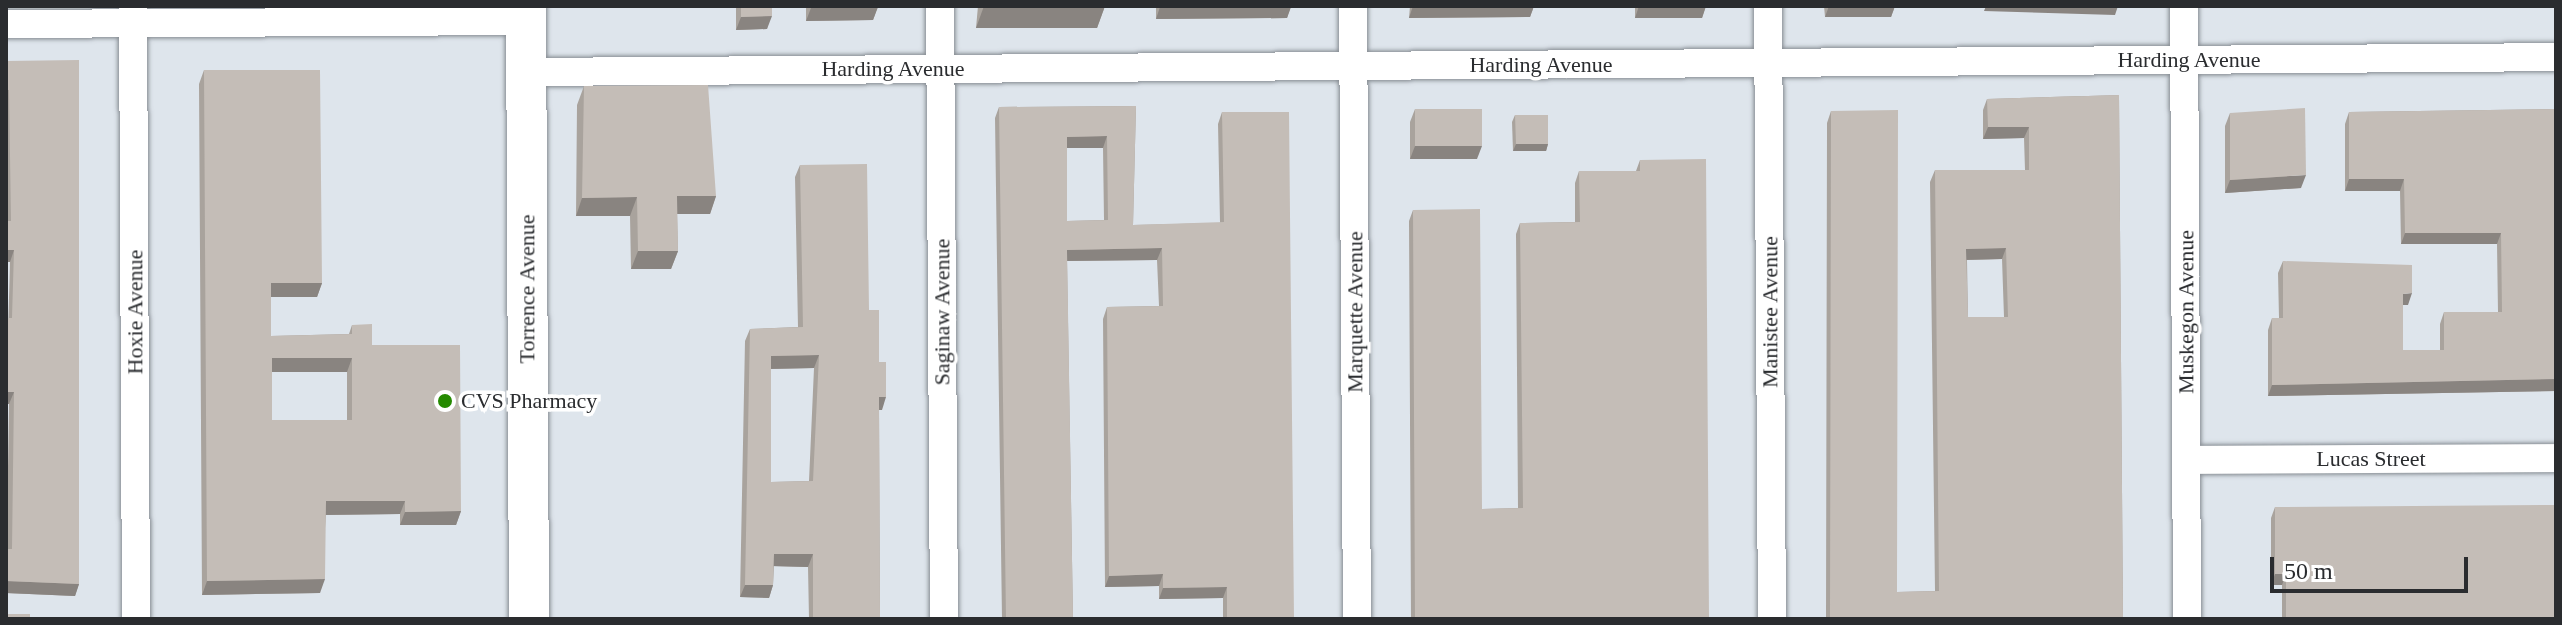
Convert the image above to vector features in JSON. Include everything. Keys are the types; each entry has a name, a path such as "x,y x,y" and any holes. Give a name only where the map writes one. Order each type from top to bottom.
{"main road":[{"name":"Torrence Avenue","path":"526,14 529,619"}],"street":[{"name":"Saginaw Avenue","path":"940,6 944,619"},
{"name":"Marquette Avenue","path":"1353,6 1357,619"},
{"name":"Manistee Avenue","path":"1768,6 1772,619"},
{"name":"Muskegon Avenue","path":"2184,6 2187,619"},
{"path":"6,24 133,14 526,14"},
{"name":"Hoxie Avenue","path":"133,14 136,619"},
{"name":"Harding Avenue","path":"526,72 2556,57"},
{"name":"Lucas Street","path":"2186,460 2556,458"}],"building":[{"path":"741,6 772,6 772,16 741,17"},
{"path":"878,6 878,7 811,8"},
{"path":"1291,6 1291,7 1160,7"},
{"path":"79,60 79,584 6,581 6,549 12,549 14,392 6,392 6,318 12,318 14,250 6,250 6,221 11,221 6,61"},
{"path":"204,70 320,70 322,283 271,283 271,336 352,334 352,325 372,324 372,345 460,345 461,511 405,512 405,501 326,501 325,579 207,581","holes":["272,358 352,358 352,420 272,420"]},
{"path":"708,85 716,196 677,196 678,251 638,251 637,197 582,198 584,86"},
{"path":"2119,95 2123,619 1830,619 1831,111 1898,110 1897,592 1939,591 1935,170 2029,170 2029,127 1988,127 1987,99","holes":["2006,248 2008,317 1968,317 1966,249"]},
{"path":"1136,106 1133,225 1224,222 1222,112 1289,112 1294,619 1227,619 1227,587 1163,588 1163,574 1109,576 1107,307 1163,306 1162,248 1067,250 1073,619 1006,619 999,107","holes":["1107,136 1108,220 1067,221 1067,137"]},
{"path":"2305,108 2306,175 2230,180 2230,113"},
{"path":"1415,109 1482,109 1482,146 1415,146"},
{"path":"2556,109 2556,379 2272,385 2272,318 2283,318 2283,261 2412,265 2412,293 2403,294 2403,350 2444,350 2444,312 2502,312 2501,233 2405,233 2404,179 2349,179 2349,112"},
{"path":"1515,115 1548,115 1548,144 1516,144"},
{"path":"1706,159 1709,619 1415,619 1413,210 1480,209 1482,509 1523,508 1520,223 1580,222 1579,171 1640,171 1640,160"},
{"path":"867,164 869,310 879,310 879,362 886,362 886,397 879,397 880,619 813,619 813,554 774,554 773,585 745,585 750,329 803,327 800,165","holes":["819,355 813,481 771,482 771,356"]},
{"path":"2556,505 2556,619 2286,619 2286,574 2275,574 2275,507"},
{"path":"6,614 30,614 30,619 6,619"}],"place":[{"name":"CVS Pharmacy","path":"445,401"}]}
